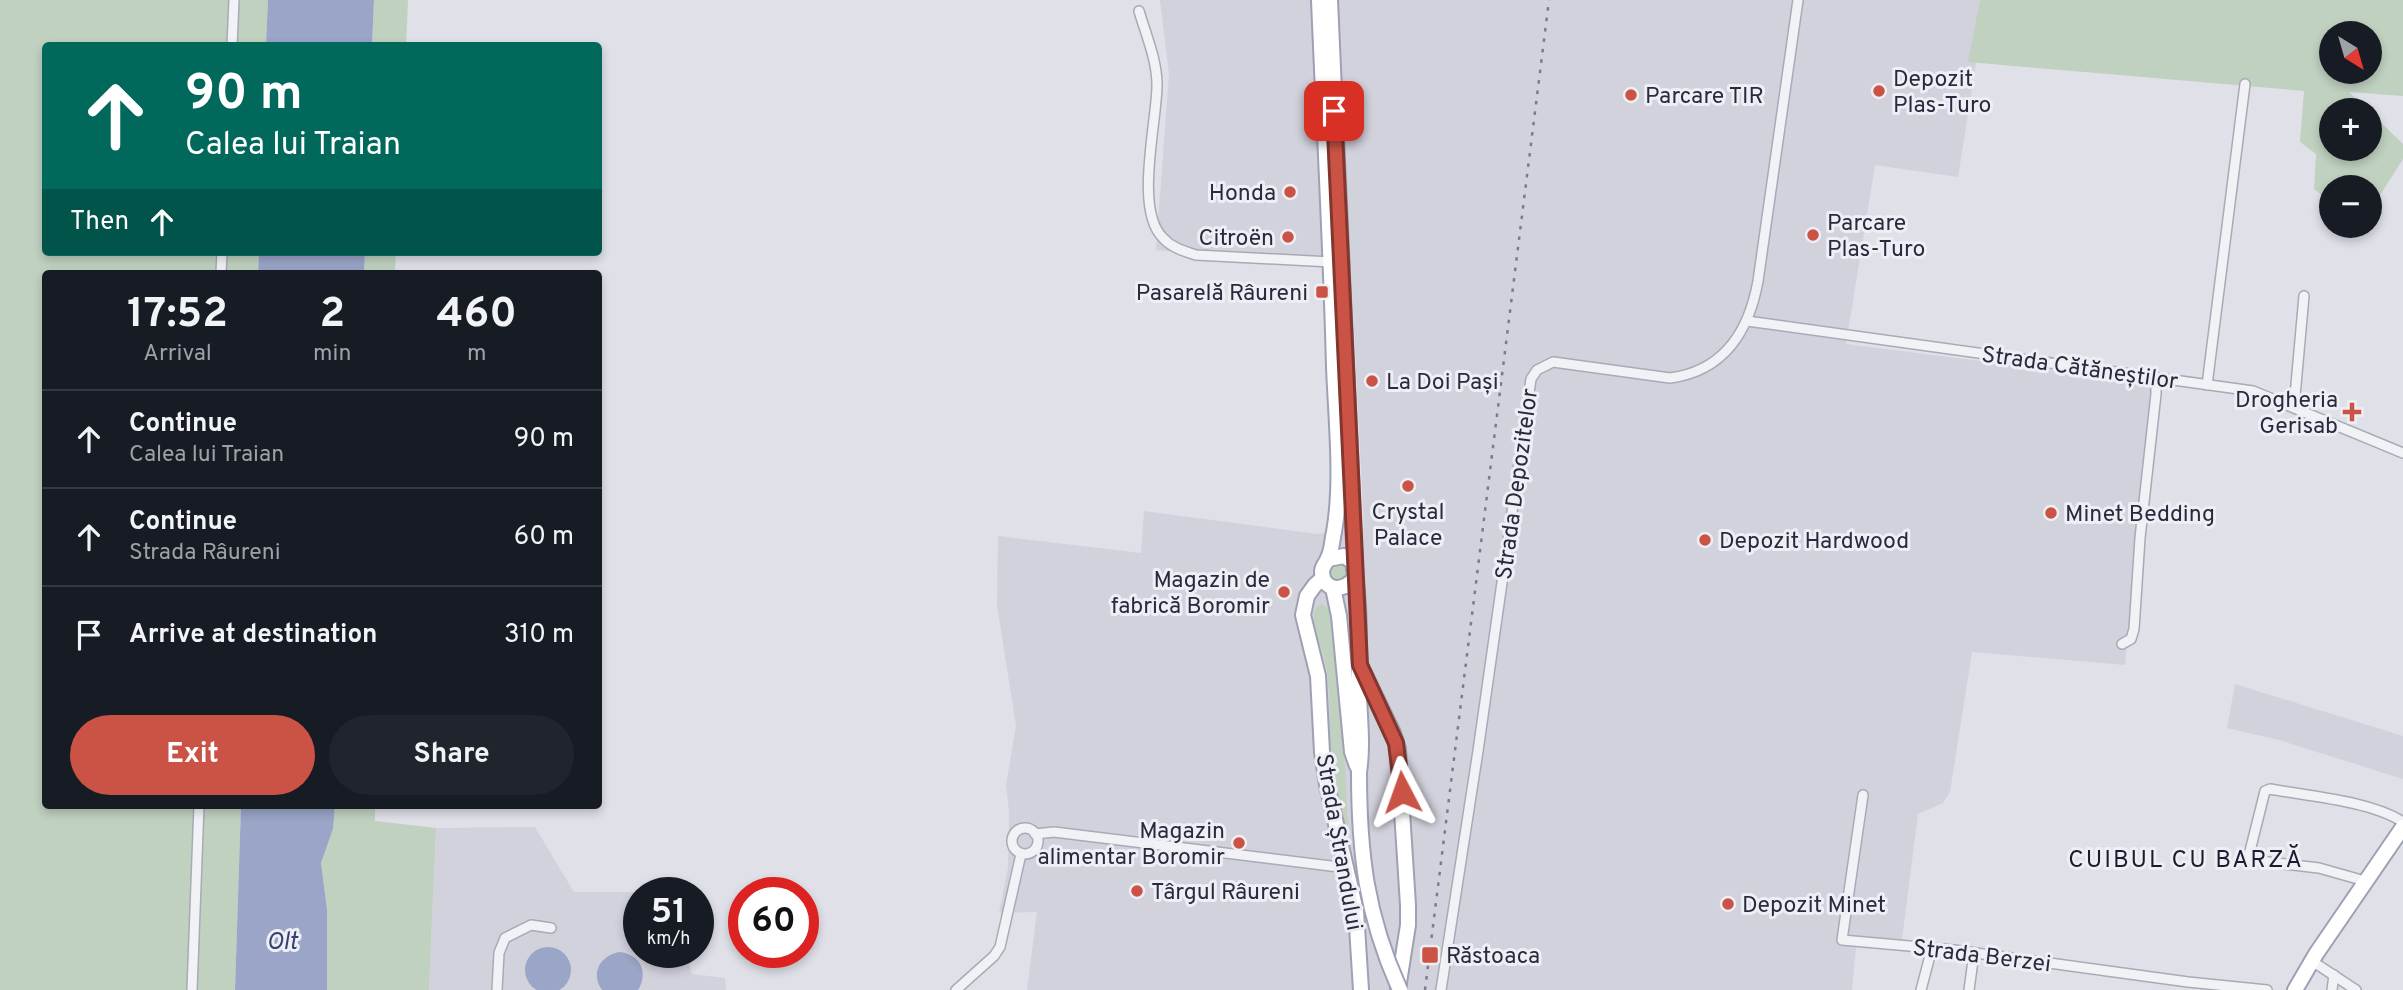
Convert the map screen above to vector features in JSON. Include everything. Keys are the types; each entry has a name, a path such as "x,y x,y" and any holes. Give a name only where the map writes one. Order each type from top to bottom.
{"main road":[{"path":"1319,0 1338,490 1336,523 1328,559 1322,569 1339,616 1352,752 1359,772"},
{"path":"1330,0 1360,665 1362,752 1359,772 1362,851 1371,912 1399,990"},
{"path":"1328,559 1344,556 1355,571"},
{"path":"1328,583 1339,589 1349,585 1355,571"},
{"name":"Strada Ștrandului","path":"1328,583 1307,596 1303,614 1318,676 1322,752 1327,785 1356,911 1361,989"},
{"path":"1360,665 1393,733 1399,757 1408,905 1408,925 1399,990"},
{"path":"2295,990 2403,824"}],"street":[{"path":"232,42 234,0"},
{"name":"Strada Depozitelor","path":"1441,990 1531,379 1537,370 1553,362 1670,378 1688,376 1704,369 1722,355 1747,321 1758,281 1798,0"},
{"path":"1139,12 1157,74 1149,177 1152,214 1159,234 1176,248 1196,255 1331,262"},
{"path":"2207,384 2245,84"},
{"path":"2294,407 2304,296"},
{"name":"Strada Cătăneștilor","path":"1747,321 2253,391 2403,453"},
{"path":"2122,644 2131,639 2134,629 2156,377"},
{"path":"2365,881 2319,868 2251,860 2249,855 2265,792 2270,789 2346,803 2384,812 2403,824"},
{"name":"Strada Berzei","path":"1863,795 1842,940 1932,948 2267,990"},
{"path":"192,990 199,809"},
{"path":"1035,834 1037,843 1034,851 1021,854 1015,850 1012,843 1015,833 1027,829 1035,834 1054,832 1347,868"},
{"path":"956,990 995,956 1000,947 1021,854"},
{"path":"497,990 499,953 505,938 531,925 551,928"},
{"path":"1921,990 1932,948"},
{"path":"1969,990 1974,953"},
{"path":"2314,957 2356,990"},
{"path":"2332,990 2334,975"}],"shaded area":[{"path":"1160,0 1986,0 1958,177 1875,165 1846,344 2154,383 2125,665 1972,652 1950,792 1943,803 1918,814 1902,939 1857,937 1852,990 1027,990 1037,912 999,913 1008,868 1009,812 1006,785 1016,726 997,605 998,536 1141,553 1144,511 1318,534 1364,529 1351,268 1156,250 1169,74"},
{"path":"2235,684 2403,736 2403,779 2279,740 2227,728"},
{"path":"535,827 574,892 623,892 623,968 690,968 692,974 725,978 726,990 429,990 436,828"}],"green space":[{"path":"0,0 268,0 266,42 42,42 42,256 259,256 258,270 42,270 42,809 241,809 235,990 0,990"},
{"path":"374,0 408,0 406,42 372,42"},
{"path":"1980,0 2403,0 2403,96 2349,92 2355,98 2319,98 2319,161 2382,161 2382,124 2403,144 2403,159 2382,192 2382,175 2319,175 2319,193 2314,189 2316,154 2300,142 2304,91 1968,62"},
{"path":"365,256 396,256 395,270 364,270"},
{"path":"1335,563 1343,563 1348,572 1346,579 1335,581 1330,576 1330,568"},
{"path":"1321,604 1328,608 1334,633 1341,699 1346,826 1334,788 1328,686 1314,623 1315,609"},
{"path":"335,809 375,809 375,821 436,828 429,990 327,990 327,909 321,863 333,829"}],"water":[{"path":"268,0 374,0 372,42 266,42"},
{"path":"259,256 365,256 364,270 258,270"},
{"name":"Olt","path":"241,809 335,809 333,829 321,863 327,909 327,990 235,990"},
{"path":"539,949 557,949 569,961 569,979 557,991 539,991 527,979 527,961"},
{"path":"623,953 623,968 641,968 643,977 638,990 602,990 597,972 602,961 612,954"}],"railway":[{"path":"1425,990 1549,0"}],"place":[{"name":"Depozit Plas-Turo","path":"1879,91"},
{"name":"Parcare TIR","path":"1631,95"},
{"name":"Honda","path":"1290,192"},
{"name":"Parcare Plas-Turo","path":"1813,235"},
{"name":"Citroën","path":"1288,237"},
{"name":"Pasarelă Râureni","path":"1322,292"},
{"name":"La Doi Pași","path":"1372,381"},
{"name":"Drogheria Gerisab","path":"2352,412"},
{"name":"Crystal Palace","path":"1408,486"},
{"name":"Minet Bedding","path":"2051,513"},
{"name":"Depozit Hardwood","path":"1705,540"},
{"name":"Magazin de fabrică Boromir","path":"1284,592"},
{"name":"Magazin alimentar Boromir","path":"1239,843"},
{"name":"Târgul Râureni","path":"1137,891"},
{"name":"Depozit Minet","path":"1728,904"},
{"name":"Răstoaca","path":"1430,955"}],"district":[{"name":"CUIBUL CU BARZĂ","path":"2186,859"}],"route":[{"path":"1334,111 1360,665 1396,743 1402,792"}]}
